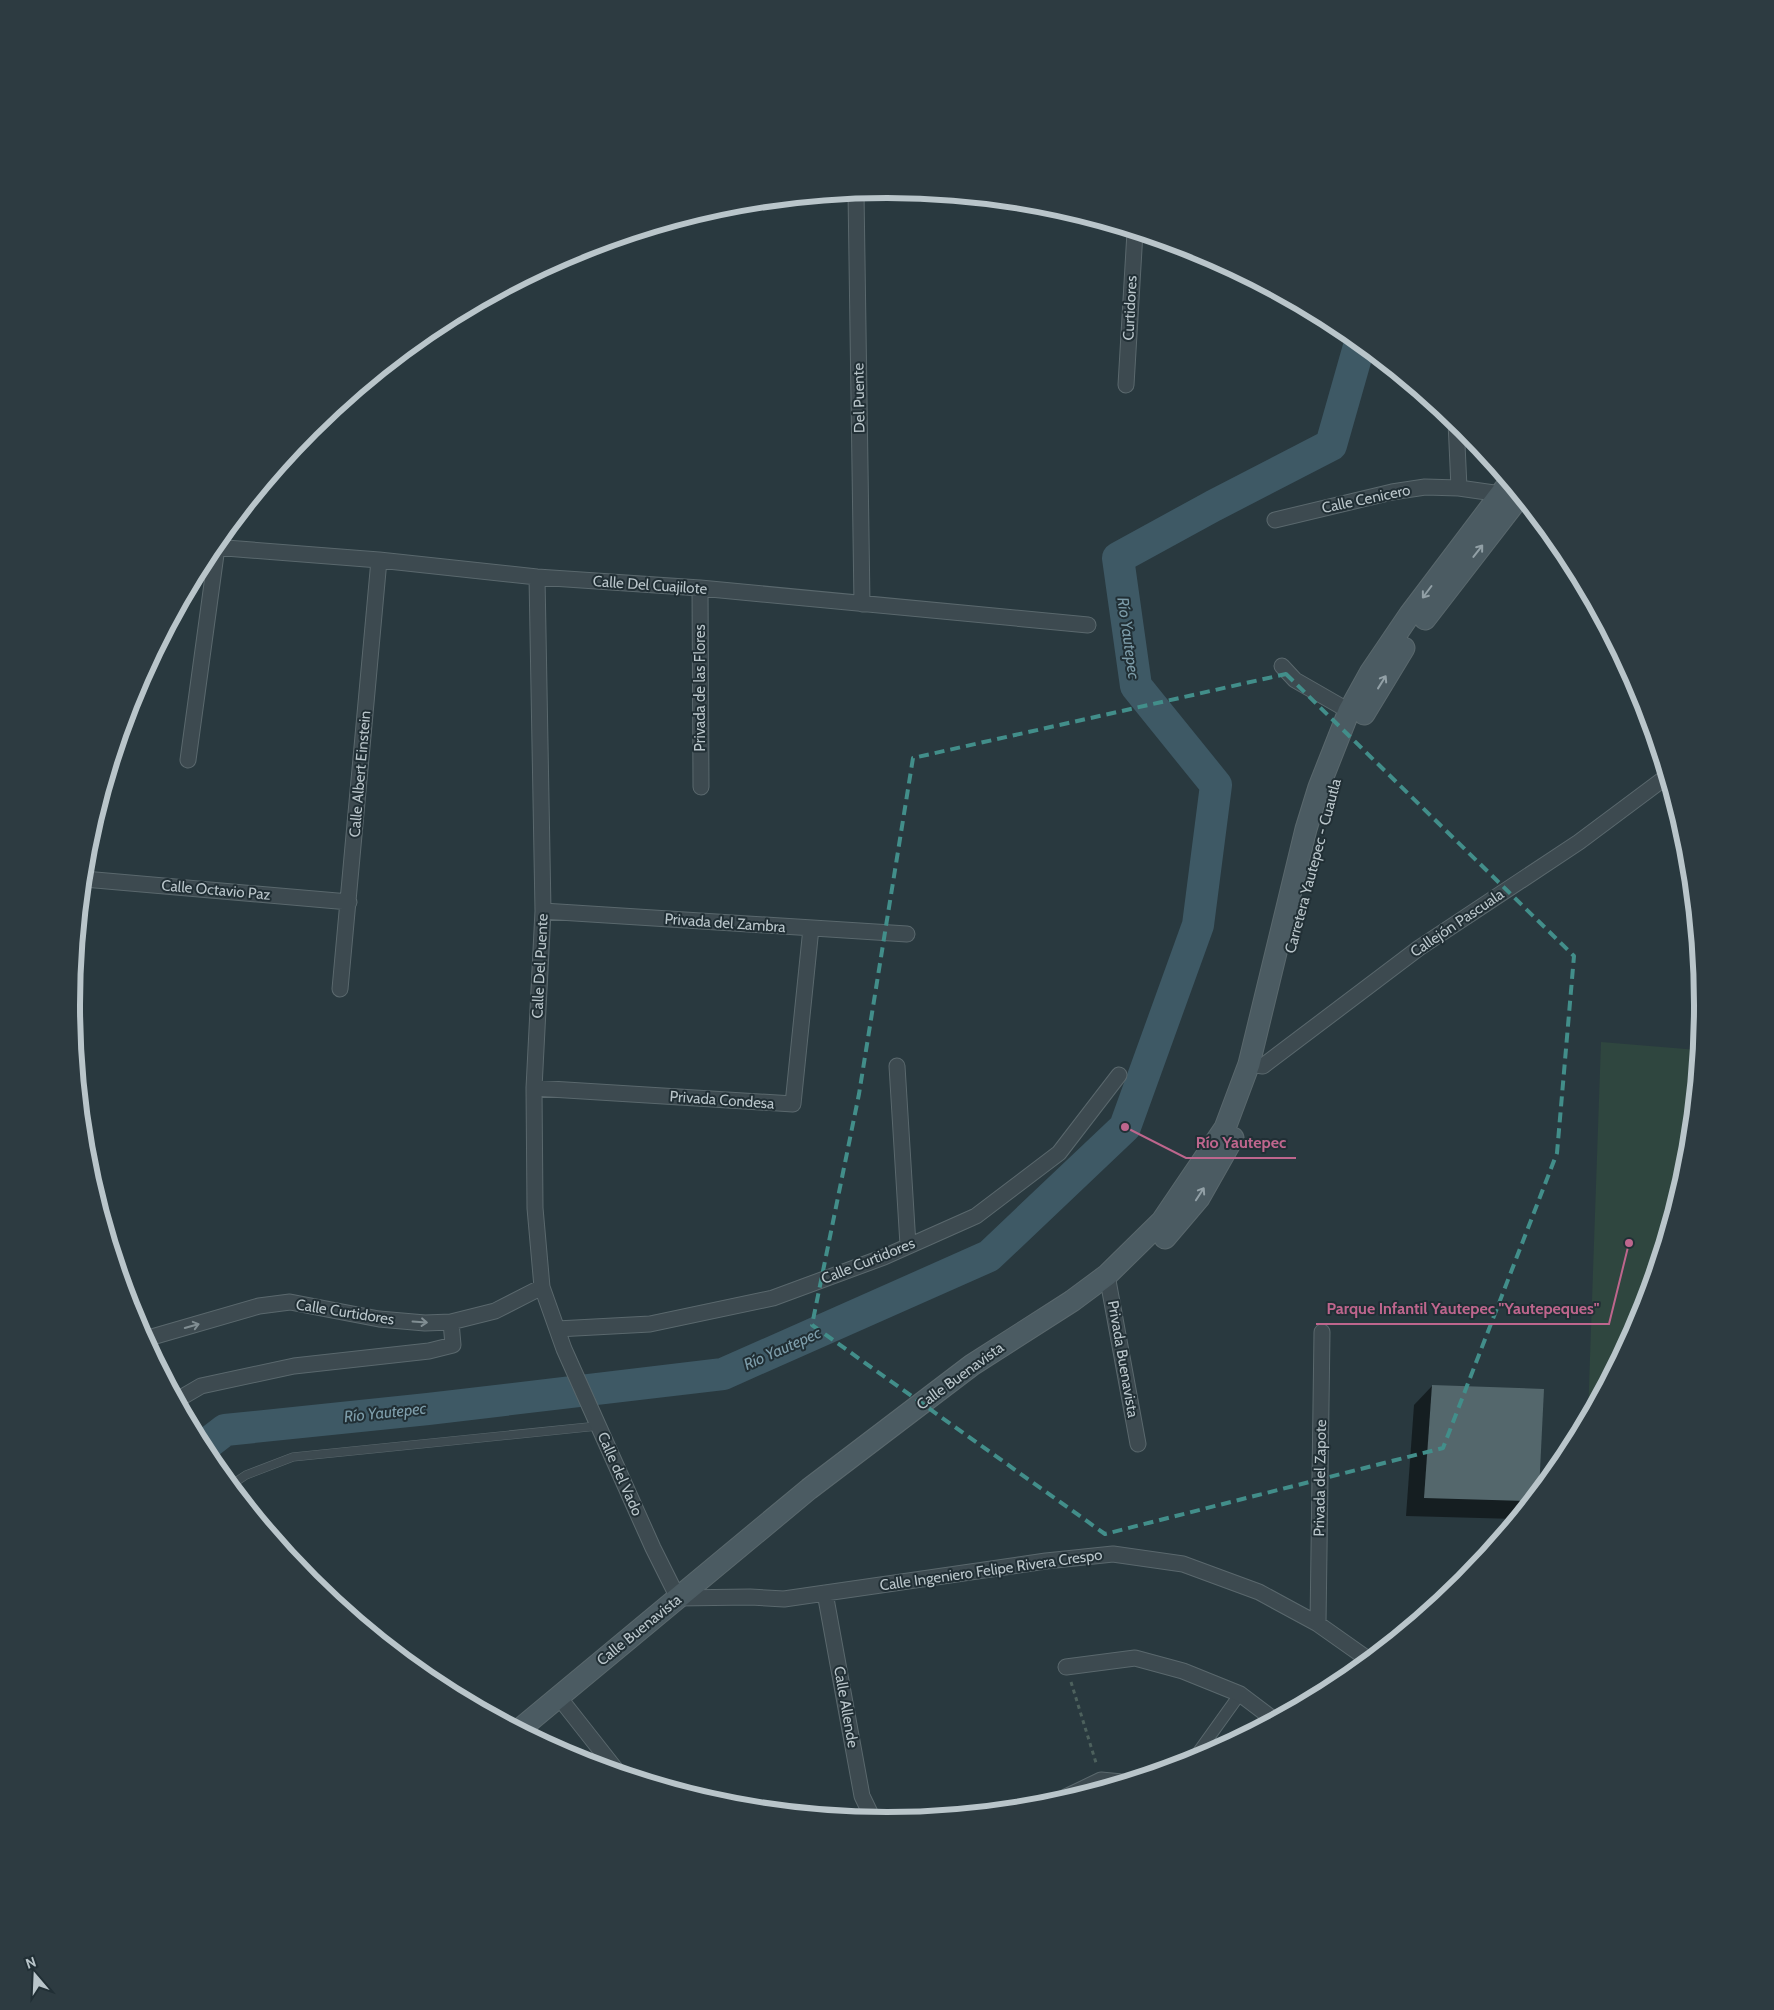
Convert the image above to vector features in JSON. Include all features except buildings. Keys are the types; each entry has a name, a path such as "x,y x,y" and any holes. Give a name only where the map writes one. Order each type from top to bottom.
{"main road":[{"name":"Carretera Yautepec - Cuautla","path":"1256,1065 1306,829 1319,787 1349,711 1370,673 1410,614 1511,494"},
{"name":"Carretera Yautepec - Cuautla","path":"1166,1227 1225,1128 1256,1065 1330,790 1361,719 1414,633 1511,494"},
{"name":"Calle Buenavista","path":"524,1726 758,1531 816,1498 1109,1282 1166,1227"}],"street":[{"name":"Del Puente","path":"856,199 862,604"},
{"name":"Curtidores","path":"1126,385 1135,237"},
{"path":"1456,433 1459,488"},
{"name":"Calle Cenicero","path":"1275,520 1392,492 1425,487 1510,493"},
{"name":"Calle Del Cuajilote","path":"223,548 379,560 537,577 700,588 1088,625"},
{"name":"Calle Albert Einstein","path":"340,989 379,560"},
{"path":"188,760 213,561"},
{"name":"Calle Del Puente","path":"537,577 543,911 534,1088 534,1208 542,1287 564,1349"},
{"name":"Privada de las Flores","path":"700,588 701,787"},
{"path":"1282,666 1295,680 1349,711"},
{"name":"Callejón Pascuala","path":"1256,1065 1419,948 1578,842 1662,780"},
{"name":"Calle Octavio Paz","path":"91,880 349,902"},
{"name":"Privada del Zambra","path":"543,911 906,934"},
{"name":"Privada Condesa","path":"534,1088 793,1104 811,928"},
{"path":"897,1066 908,1245"},
{"name":"Calle Curtidores","path":"557,1329 650,1324 773,1298 884,1257 976,1216 1059,1153 1119,1075"},
{"name":"Privada Buenavista","path":"1109,1282 1138,1444"},
{"name":"Calle Curtidores","path":"152,1337 259,1306 290,1302 379,1319 451,1322 495,1312 542,1287"},
{"path":"182,1397 201,1386 294,1366 430,1351 453,1345 451,1322"},
{"name":"Privada del Zapote","path":"1318,1624 1322,1332"},
{"name":"Calle del Vado","path":"564,1349 653,1548 678,1598"},
{"name":"Calle Ingeniero Felipe Rivera Crespo","path":"678,1598 750,1597 784,1599 1046,1561 1113,1554 1184,1564 1258,1592 1318,1624 1363,1656"},
{"name":"Calle Allende","path":"825,1593 862,1796 869,1811"},
{"path":"1066,1667 1135,1658 1183,1671 1240,1694 1269,1716"},
{"path":"1201,1749 1240,1694"},
{"path":"558,1696 610,1763"},
{"path":"1086,1787 1101,1780 1109,1781"}],"lane":[{"path":"237,1482 246,1475 292,1457 598,1426"}],"path":[{"path":"1066,1667 1101,1780"}],"highlighted area":[{"path":"1286,674 1574,956 1557,1153 1443,1448 1105,1534 812,1325 859,1094 913,758"}],"green space":[{"path":"1601,1042 1692,1050 1687,1110 1667,1214 1633,1314 1588,1405"}],"waterway":[{"name":"Río Yautepec","path":"209,1442 225,1430 428,1409 723,1374 989,1256 1125,1127 1198,925 1216,785 1136,686 1118,558 1331,445 1358,350"}],"place":[{"name":"Río Yautepec","path":"1125,1127"},
{"name":"Parque Infantil Yautepec \"Yautepeques\"","path":"1629,1243"}]}
